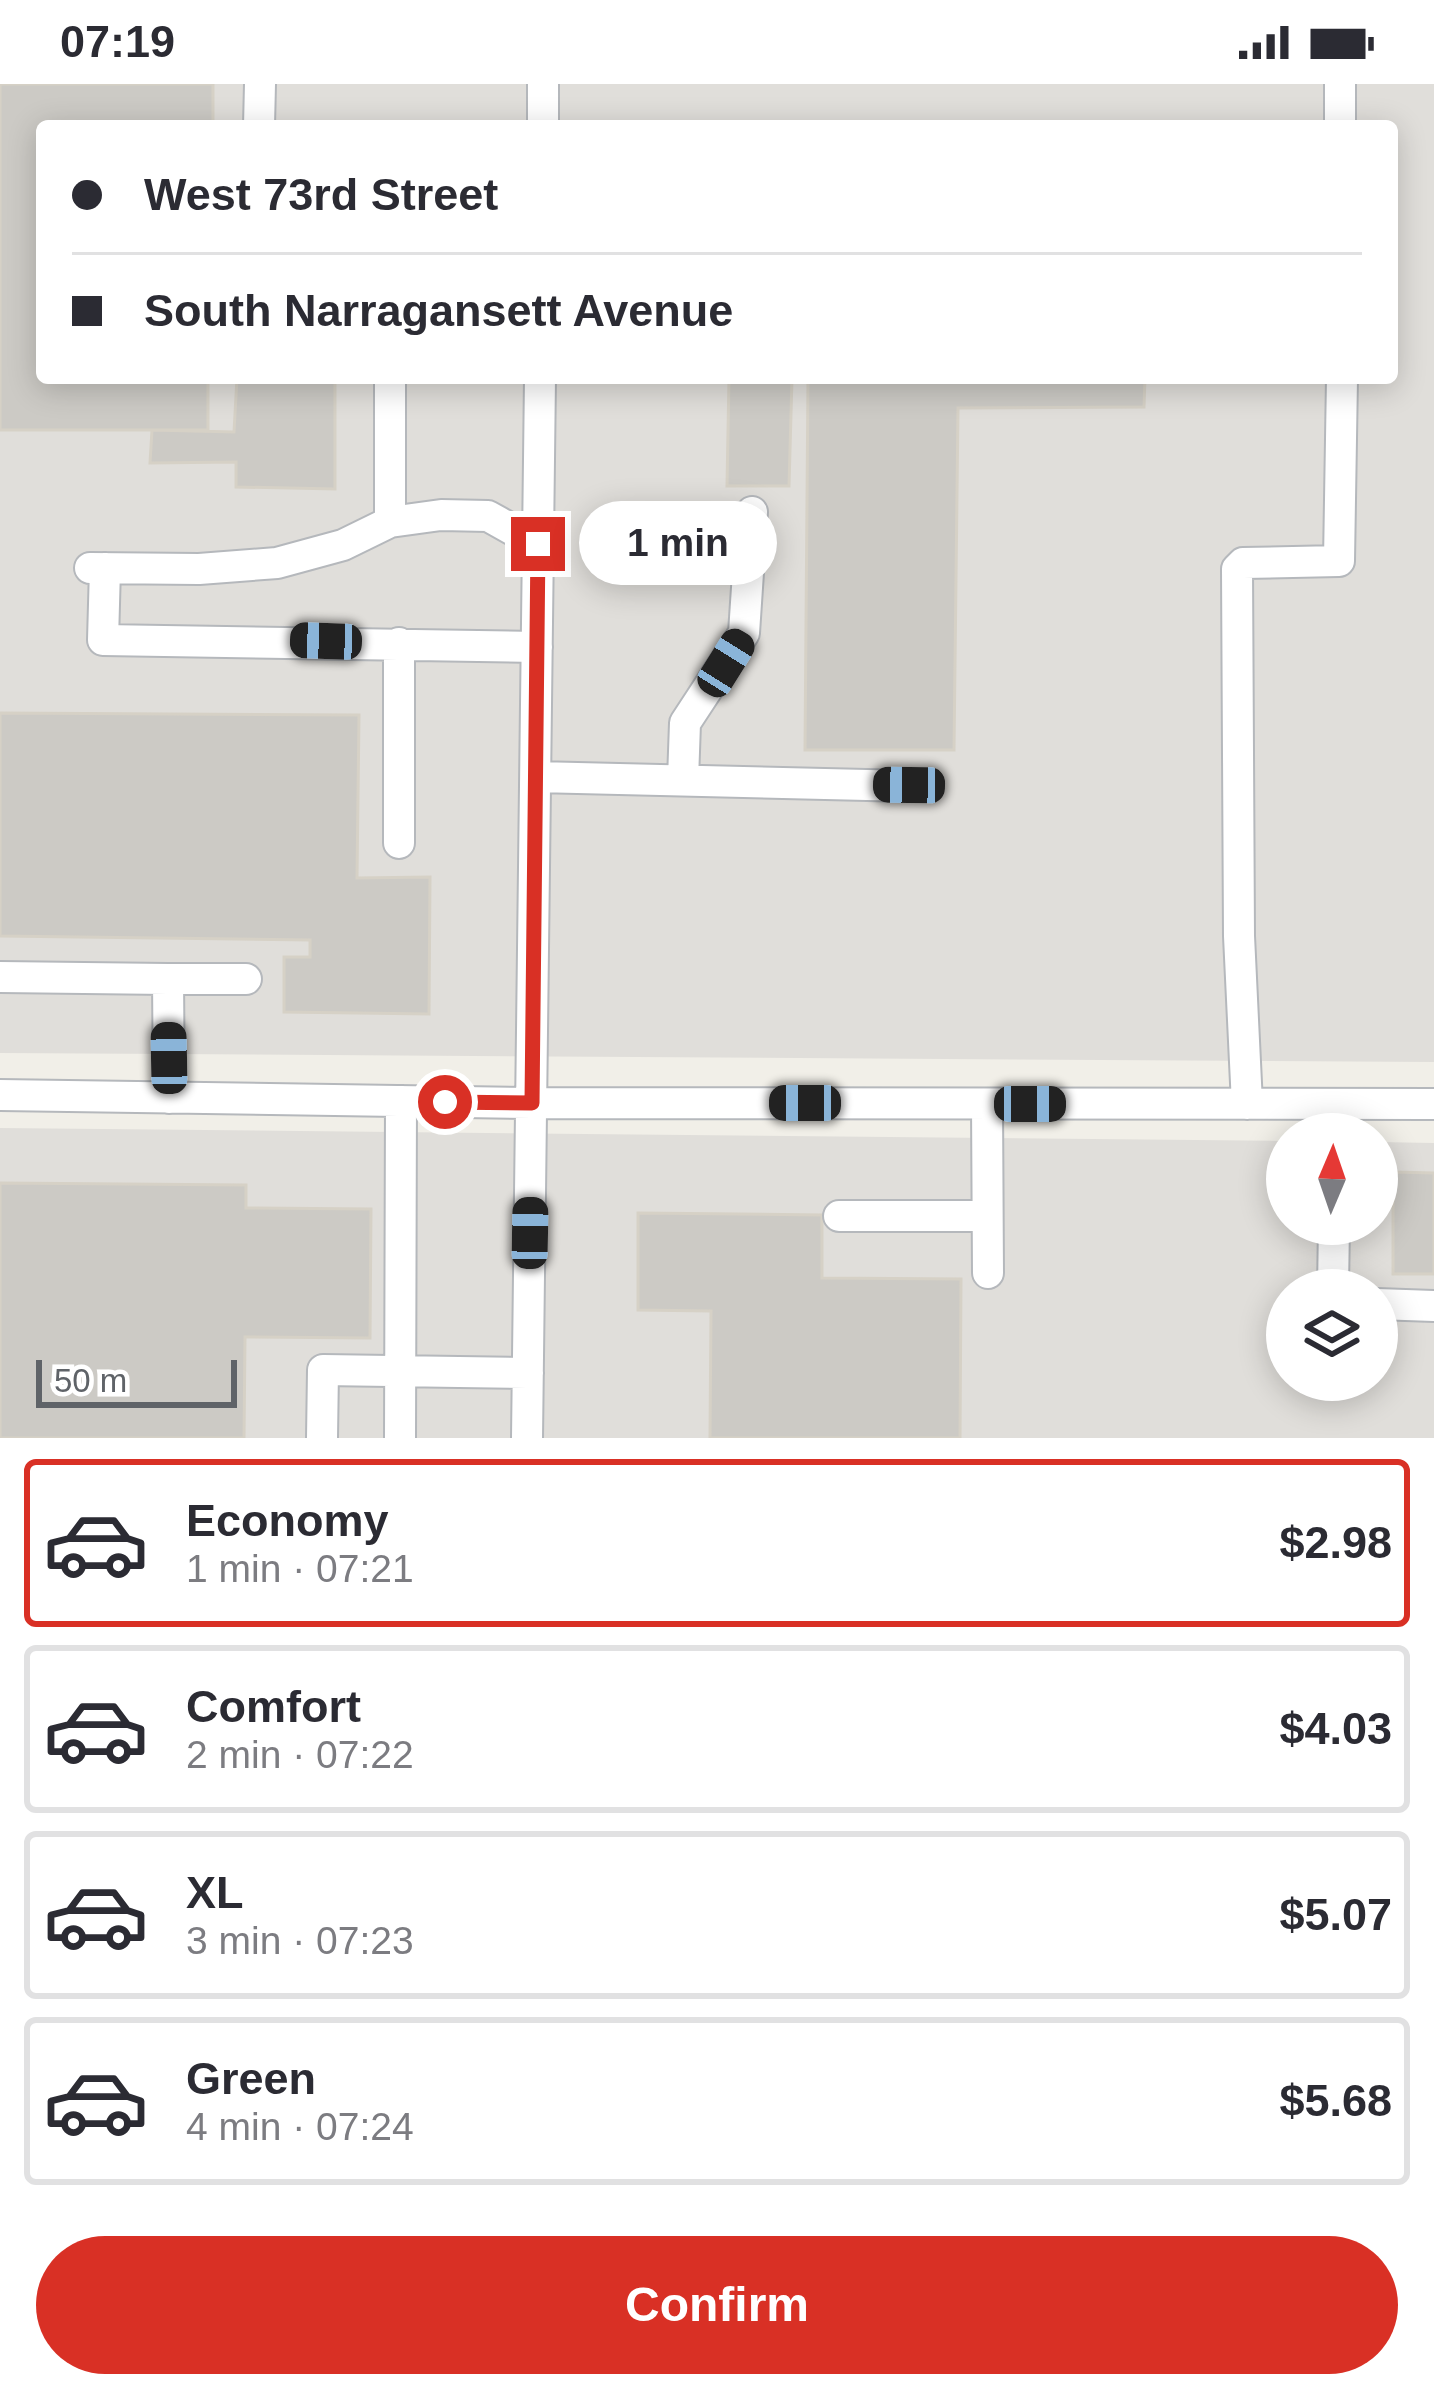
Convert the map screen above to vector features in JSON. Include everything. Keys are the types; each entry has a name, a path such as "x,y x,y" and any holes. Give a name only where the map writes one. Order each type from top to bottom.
{"street":[{"path":"260,84 260,120"},
{"path":"543,84 543,120"},
{"path":"1340,84 1340,120"},
{"path":"389,522 390,384"},
{"path":"527,1438 540,384"},
{"path":"1247,1104 1239,936 1237,569 1243,563 1339,561 1342,384"},
{"path":"683,780 685,723 745,633 752,512"},
{"path":"537,647 104,640 98,568 200,569 278,563 343,544 389,522 441,515 488,516 538,544"},
{"path":"399,643 399,842"},
{"path":"536,777 909,785"},
{"path":"0,977 247,979"},
{"path":"168,979 169,1098"},
{"path":"0,1095 532,1103 1247,1104 1299,1113"},
{"path":"400,1438 401,1101"},
{"path":"987,1104 988,1273"},
{"path":"1377,1113 1434,1105"},
{"path":"839,1216 987,1216"},
{"path":"1398,1305 1434,1306"},
{"path":"322,1438 323,1370 528,1373"}],"shaded area":[{"path":"0,84 1434,84 1434,1062 0,1053"},
{"path":"0,1128 1266,1141 1266,1245 1398,1245 1398,1142 1434,1143 1434,1438 0,1438"}],"building":[{"path":"0,84 213,84 213,120 36,120 36,384 208,384 208,430 0,430"},
{"path":"237,384 335,384 335,489 236,487 236,462 150,463 152,430 234,432"},
{"path":"729,384 792,384 789,486 727,486"},
{"path":"808,384 1145,384 1144,407 958,408 954,750 805,750"},
{"path":"0,713 359,715 357,878 430,877 429,1014 284,1012 284,957 310,957 310,940 0,936"},
{"path":"1398,1172 1434,1173 1434,1274 1398,1274 1393,1269 1393,1245 1398,1245"},
{"path":"0,1183 246,1185 246,1208 371,1209 370,1338 245,1337 244,1438 0,1438"},
{"path":"638,1213 822,1215 822,1278 961,1279 960,1438 710,1438 711,1311 638,1310"}],"route":[{"path":"445,1102 532,1103 538,544"}]}
